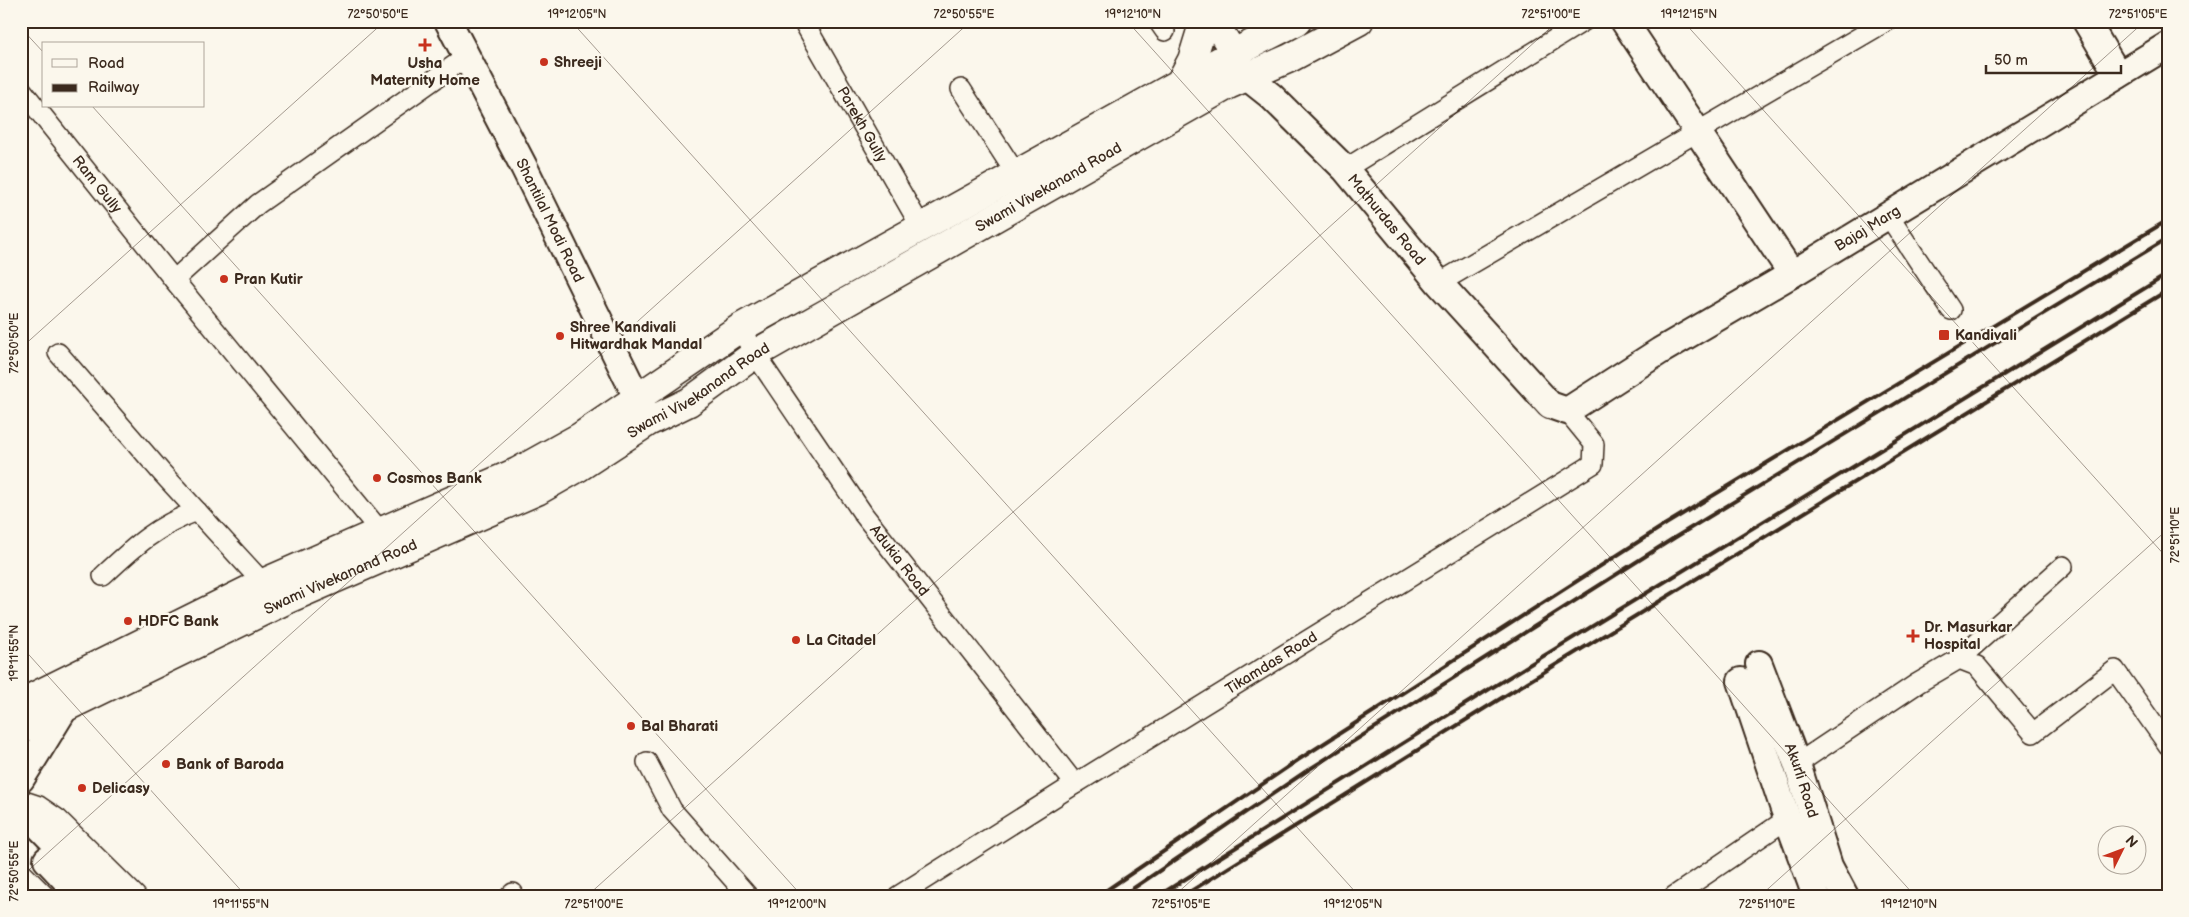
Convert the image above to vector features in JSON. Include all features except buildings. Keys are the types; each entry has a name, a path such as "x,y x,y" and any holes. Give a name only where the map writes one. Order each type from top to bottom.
{"main road":[{"path":"1180,84 1192,60 1204,21"},
{"name":"Swami Vivekanand Road","path":"21,729 288,599 536,491 579,467 740,328 1016,174 1297,21"},
{"name":"Swami Vivekanand Road","path":"21,703 263,583 517,472 580,438 643,410 689,402 755,354 1228,85 1290,58 1359,21"}],"street":[{"name":"Shantilal Modi Road","path":"448,21 524,167 643,410"},
{"name":"Parekh Gully","path":"803,21 921,227"},
{"path":"1214,21 1241,50 1255,73"},
{"path":"1231,21 1241,50"},
{"path":"1345,169 1584,21"},
{"path":"1624,21 1792,274"},
{"path":"1439,283 1887,21"},
{"path":"2086,21 2118,75"},
{"name":"Bajaj Marg","path":"1568,411 1660,351 1792,274 2168,44"},
{"path":"174,280 258,204 466,57"},
{"name":"Mathurdas Road","path":"1255,73 1271,96 1345,169 1439,283 1550,405 1568,411"},
{"name":"Ram Gully","path":"21,88 174,280 380,531"},
{"path":"961,89 1016,174"},
{"path":"1888,214 1951,310"},
{"name":"Adukia Road","path":"740,328 755,354 864,515 1075,784"},
{"path":"58,353 263,583"},
{"name":"Tikamdas Road","path":"898,896 1075,784 1592,464 1594,444 1568,411"},
{"path":"103,576 143,539 172,520 197,511"},
{"path":"1797,764 1918,683 1959,659 2063,566"},
{"path":"1959,659 1977,666 2033,733 2115,670 2168,745"},
{"name":"Akurli Road","path":"1816,896 1787,819 1750,673 1797,764 1829,866 1845,896"},
{"path":"21,779 66,706"},
{"path":"648,762 672,810 748,896"},
{"path":"21,800 39,806 58,819 136,896"},
{"path":"1674,896 1787,819"},
{"path":"26,825 81,896"},
{"path":"26,825 107,896"},
{"path":"21,872 44,896"}],"railway":[{"path":"1098,896 1298,760 1666,524 2168,220"},
{"path":"1122,896 1305,772 1674,538 2168,238"},
{"path":"1158,896 1488,690 2168,274"},
{"path":"1183,896 1495,702 2168,290"}],"place":[{"name":"Usha Maternity Home","path":"425,45"},
{"name":"Shreeji","path":"544,62"},
{"name":"Pran Kutir","path":"224,279"},
{"name":"Kandivali","path":"1944,335"},
{"name":"Shree Kandivali Hitwardhak Mandal","path":"560,336"},
{"name":"Cosmos Bank","path":"377,478"},
{"name":"HDFC Bank","path":"128,621"},
{"name":"Dr. Masurkar Hospital","path":"1913,636"},
{"name":"La Citadel","path":"796,640"},
{"name":"Bal Bharati","path":"631,726"},
{"name":"Bank of Baroda","path":"166,764"},
{"name":"Delicasy","path":"82,788"}]}
